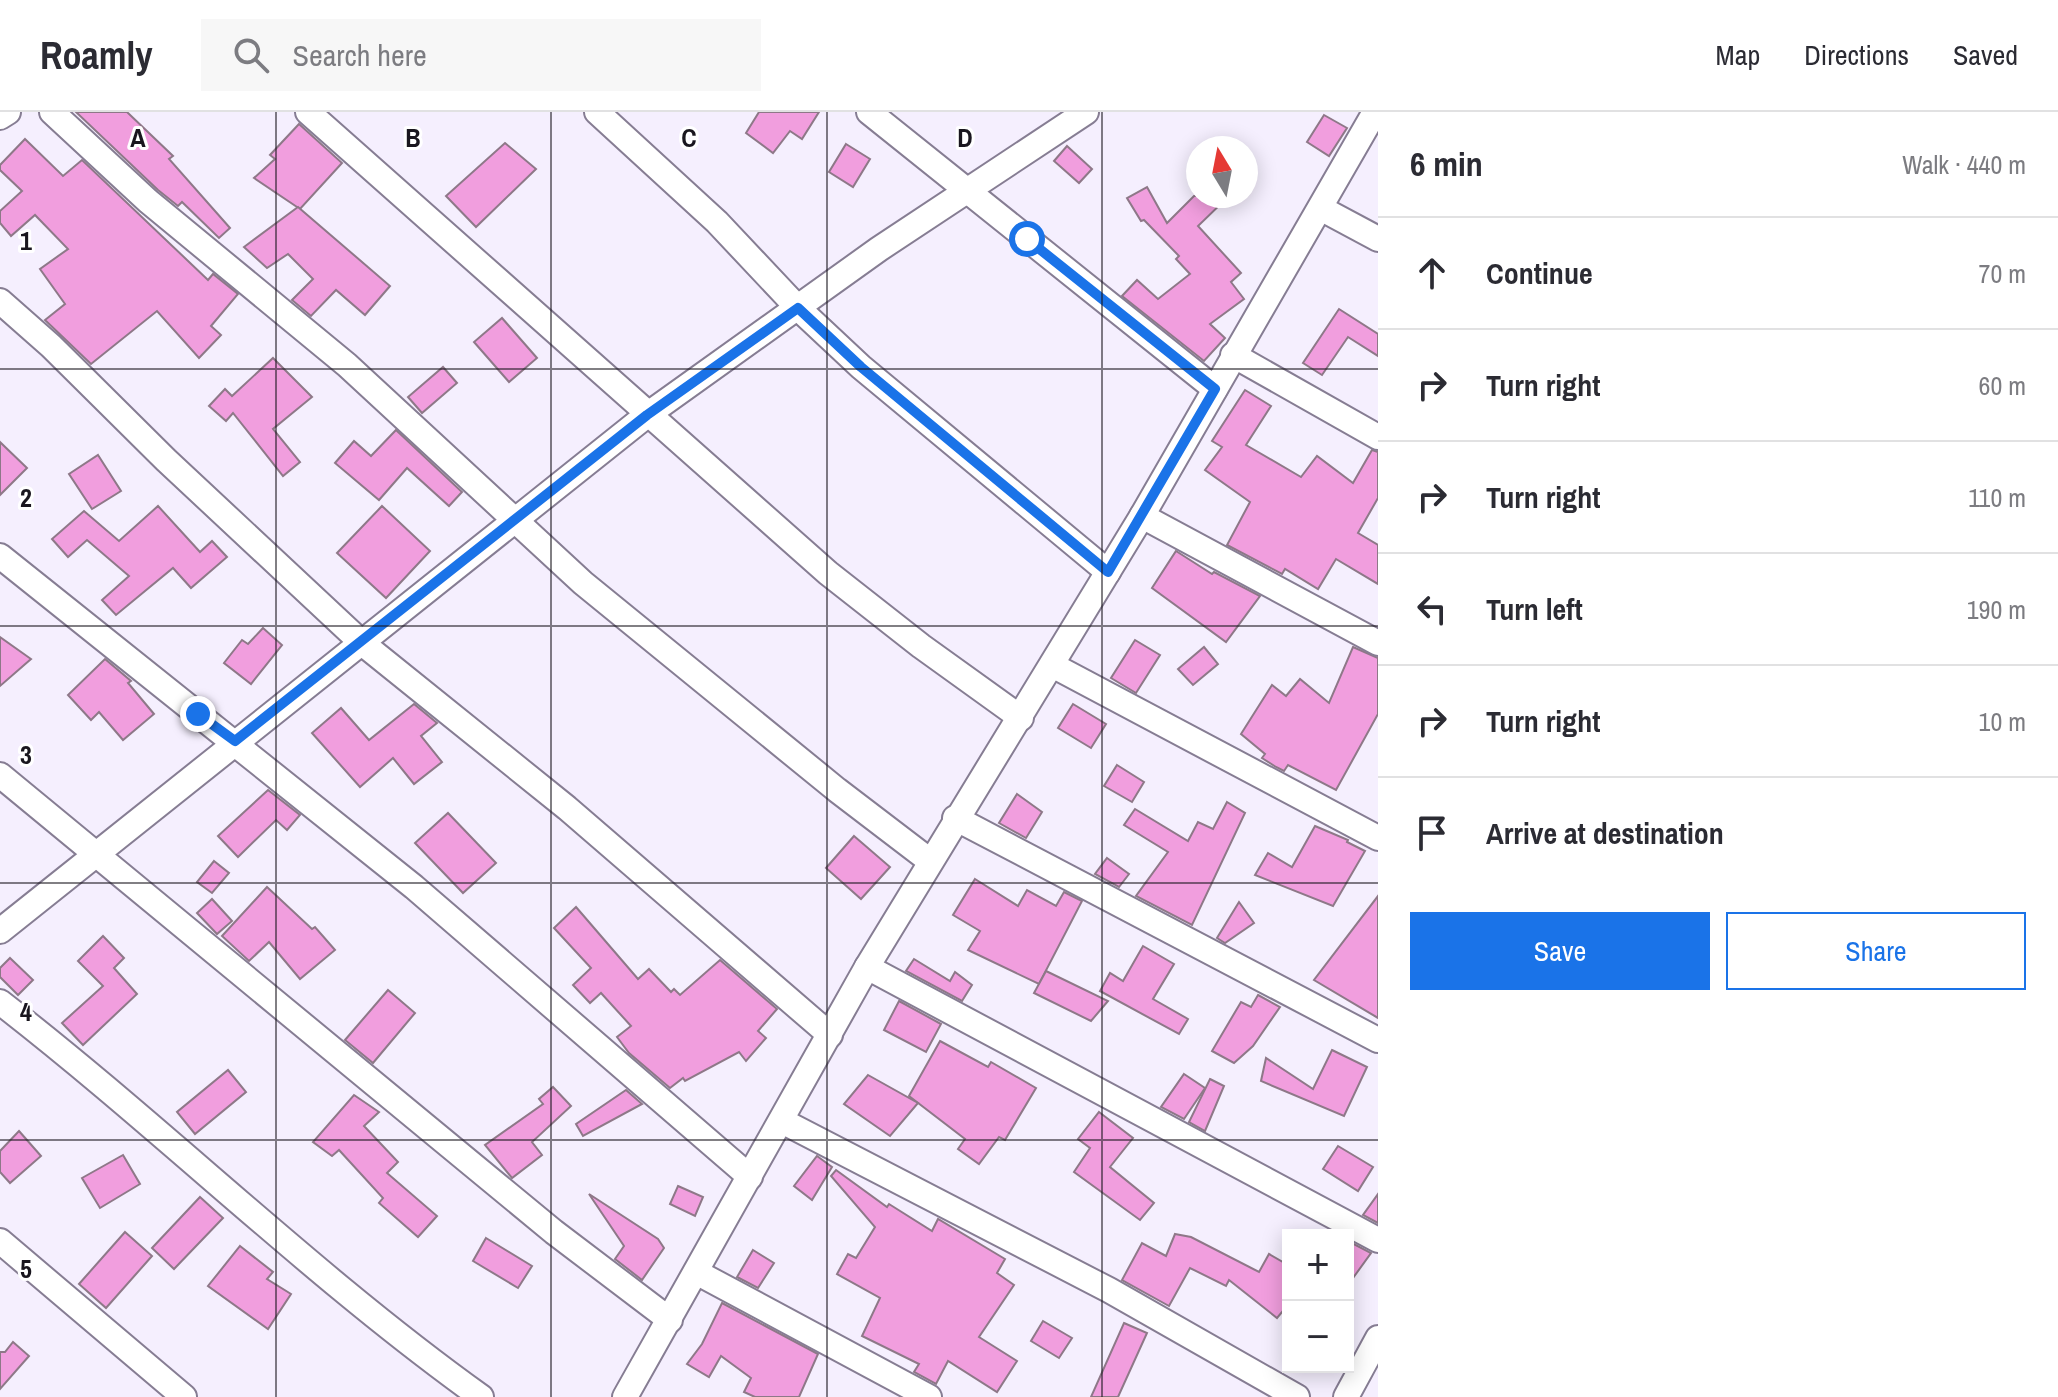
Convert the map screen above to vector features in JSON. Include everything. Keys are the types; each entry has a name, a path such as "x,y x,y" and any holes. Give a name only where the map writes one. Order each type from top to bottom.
{"street":[{"path":"0,117 8,112"},
{"path":"52,112 148,201 347,365 583,583 723,699 930,861"},
{"path":"308,112 828,573 921,646 1021,718"},
{"path":"597,112 717,222 798,308 861,367 1108,572"},
{"path":"869,112 1215,389"},
{"path":"0,931 647,415 879,249 1086,112"},
{"path":"625,1397 867,967 955,818 1021,718 1142,516 1233,355 1322,209 1375,112"},
{"path":"1322,209 1378,239"},
{"path":"0,301 362,643 567,808 830,1035"},
{"path":"1233,355 1378,437"},
{"path":"1142,516 1378,643"},
{"path":"0,556 414,887 750,1177"},
{"path":"1052,665 1378,838"},
{"path":"0,775 554,1232 670,1320"},
{"path":"955,818 1378,1040"},
{"path":"867,967 1378,1240"},
{"path":"0,1002 77,1062 294,1251 481,1397"},
{"path":"782,1121 1109,1290 1297,1397"},
{"path":"0,1241 184,1397"},
{"path":"696,1272 929,1397"},
{"path":"1346,1397 1378,1338"}],"building":[{"path":"76,112 127,112 173,156 169,159 230,228 219,238 182,202 178,206 158,190"},
{"path":"759,112 819,112 802,139 790,131 773,153 746,133"},
{"path":"1324,115 1347,128 1329,156 1307,142"},
{"path":"299,124 342,163 300,209 254,178 275,159 270,155"},
{"path":"25,139 63,176 82,160 208,280 213,274 238,294 211,326 221,335 199,358 157,311 91,364 45,320 65,304 40,269 68,249 35,215 11,236 0,223 0,211 22,191 0,170 0,165"},
{"path":"505,143 536,169 476,227 446,196"},
{"path":"846,144 870,159 853,187 829,172"},
{"path":"1067,146 1092,169 1079,183 1054,161"},
{"path":"1147,187 1167,223 1186,204 1186,208 1217,208 1198,226 1241,273 1231,282 1244,299 1210,324 1225,338 1204,361 1122,296 1137,280 1158,299 1190,274 1176,259 1179,256 1144,220 1141,221 1127,198"},
{"path":"298,207 390,286 365,315 336,290 311,316 292,300 313,279 288,254 267,268 244,247"},
{"path":"1339,309 1378,334 1378,356 1348,337 1322,375 1303,363"},
{"path":"502,318 537,358 509,382 474,342"},
{"path":"273,358 312,397 273,429 300,462 283,476 233,413 226,421 209,406 225,389 232,396"},
{"path":"443,367 457,383 422,413 408,397"},
{"path":"1245,390 1271,406 1246,445 1301,477 1317,456 1353,483 1372,450 1378,452 1378,498 1358,533 1378,545 1378,584 1336,559 1318,589 1285,569 1282,574 1227,545 1250,502 1205,470 1222,447 1212,441"},
{"path":"396,430 462,492 449,506 407,468 379,500 335,463 354,441 371,456"},
{"path":"0,442 27,468 0,495"},
{"path":"98,455 121,491 92,509 69,474"},
{"path":"158,506 200,552 212,541 227,557 191,588 173,568 116,615 102,600 129,576 87,540 68,557 52,539 84,511 119,541"},
{"path":"382,506 430,551 386,598 337,553"},
{"path":"1176,551 1212,574 1214,572 1260,596 1226,642 1152,588"},
{"path":"263,628 282,645 251,684 224,663 242,640 248,644"},
{"path":"0,637 31,659 0,686"},
{"path":"1135,640 1160,655 1136,693 1111,678"},
{"path":"1204,647 1218,664 1193,685 1178,669"},
{"path":"1353,647 1378,658 1378,714 1336,790 1288,765 1284,771 1276,767 1262,758 1265,754 1241,734 1272,685 1286,696 1300,679 1329,703"},
{"path":"105,659 131,681 128,683 154,714 123,740 99,712 91,720 68,695"},
{"path":"414,704 437,723 421,736 442,762 414,784 393,758 360,787 312,733 341,708 369,740"},
{"path":"1073,704 1106,724 1091,748 1058,728"},
{"path":"1117,765 1144,782 1132,802 1104,786"},
{"path":"268,790 300,815 287,830 276,820 238,857 218,836"},
{"path":"1017,794 1042,812 1026,838 999,823"},
{"path":"1227,802 1245,813 1192,925 1136,896 1168,852 1124,825 1135,809 1188,841 1198,822 1213,829"},
{"path":"448,813 496,863 463,893 415,843"},
{"path":"1315,826 1365,851 1333,906 1255,875 1268,853 1292,867"},
{"path":"854,836 890,867 861,899 826,868"},
{"path":"1107,858 1129,874 1119,887 1095,874"},
{"path":"214,861 229,873 212,893 197,882"},
{"path":"975,879 1018,906 1027,890 1056,906 1064,892 1082,901 1039,984 968,950 980,931 953,915"},
{"path":"267,887 312,929 315,927 335,950 300,979 269,942 249,961 222,936"},
{"path":"1378,896 1378,1018 1314,980"},
{"path":"212,899 232,921 217,934 197,913"},
{"path":"1239,902 1254,923 1225,943 1217,938"},
{"path":"576,907 638,979 649,969 671,992 674,989 680,995 720,960 777,1009 758,1031 766,1038 746,1061 739,1052 685,1081 683,1078 670,1088 629,1053 617,1037 631,1026 601,993 590,1003 573,985 591,968 554,928"},
{"path":"103,936 124,958 114,968 137,994 83,1045 62,1023 103,986 78,961"},
{"path":"1143,946 1174,964 1153,999 1188,1019 1179,1034 1100,991 1110,973 1123,981"},
{"path":"10,958 33,980 18,995 0,977 0,968"},
{"path":"914,959 950,981 955,972 972,985 962,1001 906,971"},
{"path":"1046,971 1108,1001 1091,1021 1034,993"},
{"path":"388,990 415,1013 373,1063 345,1040"},
{"path":"1258,995 1280,1007 1253,1046 1234,1063 1212,1051 1241,1002 1251,1007"},
{"path":"899,1001 941,1024 926,1052 884,1030"},
{"path":"940,1041 988,1067 991,1062 1036,1088 1005,1140 999,1137 979,1164 958,1149 965,1139 909,1096"},
{"path":"1332,1050 1367,1067 1344,1116 1261,1081 1266,1058 1313,1089"},
{"path":"228,1070 246,1092 195,1134 177,1112"},
{"path":"1184,1074 1205,1088 1184,1119 1161,1107"},
{"path":"868,1075 918,1103 890,1136 844,1104"},
{"path":"1210,1079 1224,1086 1205,1131 1189,1122"},
{"path":"553,1087 571,1106 532,1142 542,1155 512,1178 485,1145 543,1104 539,1099"},
{"path":"626,1090 642,1104 583,1136 576,1124"},
{"path":"354,1095 379,1112 364,1126 398,1162 387,1173 437,1216 418,1237 379,1203 383,1198 339,1150 332,1156 313,1142"},
{"path":"1099,1112 1133,1138 1110,1167 1154,1203 1140,1220 1074,1172 1090,1148 1078,1139"},
{"path":"19,1131 41,1156 10,1183 0,1172 0,1151"},
{"path":"1338,1146 1373,1167 1358,1191 1323,1169"},
{"path":"123,1155 140,1184 100,1208 82,1178"},
{"path":"817,1156 832,1167 812,1200 794,1186"},
{"path":"836,1170 887,1207 889,1204 932,1231 938,1219 1005,1259 997,1273 1014,1285 979,1337 1017,1361 997,1392 948,1361 936,1384 914,1372 919,1364 862,1336 880,1298 837,1274 848,1254 856,1258 875,1227 831,1176"},
{"path":"678,1186 703,1197 695,1216 670,1204"},
{"path":"589,1194 658,1239 664,1248 642,1280 615,1259 624,1246"},
{"path":"1378,1194 1378,1223 1363,1215"},
{"path":"200,1197 223,1218 174,1269 152,1248"},
{"path":"125,1232 152,1256 106,1308 79,1284"},
{"path":"1175,1234 1191,1237 1259,1272 1269,1254 1282,1262 1282,1312 1277,1318 1229,1280 1226,1286 1190,1268 1169,1306 1122,1280 1142,1243 1166,1256"},
{"path":"486,1238 532,1266 518,1288 473,1261"},
{"path":"1354,1244 1371,1253 1354,1277"},
{"path":"240,1246 273,1272 267,1279 291,1294 268,1329 208,1286"},
{"path":"753,1250 774,1263 758,1288 737,1277"},
{"path":"722,1303 818,1354 799,1397 755,1397 744,1392 751,1378 721,1356 709,1377 687,1364 702,1344"},
{"path":"1043,1321 1072,1338 1059,1358 1031,1341"},
{"path":"1124,1323 1147,1333 1118,1397 1091,1397"},
{"path":"13,1342 29,1356 0,1389 0,1352 5,1352"}],"route":[{"path":"198,714 235,741 647,415 798,308 861,367 1108,572 1215,389 1027,239"}]}
